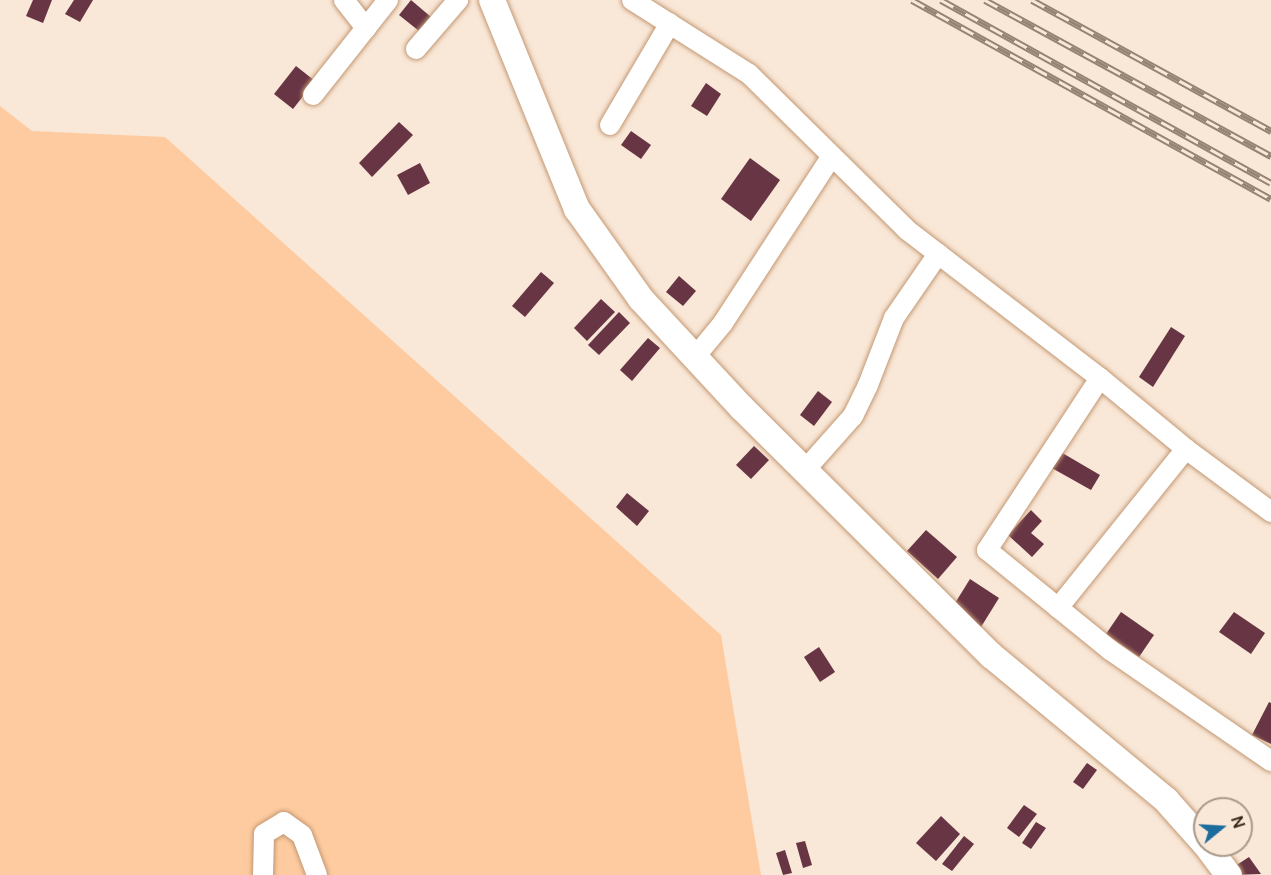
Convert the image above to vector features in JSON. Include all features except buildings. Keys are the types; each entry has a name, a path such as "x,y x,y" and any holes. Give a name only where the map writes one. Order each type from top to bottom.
{"street":[{"path":"344,0 366,28"},
{"path":"313,94 388,0"},
{"path":"416,49 459,0"},
{"path":"492,0 577,209 641,299 694,357 805,470 992,656 1166,800 1193,830"},
{"path":"632,0 749,74 907,230 1100,378 1186,449 1271,512"},
{"path":"610,125 670,23"},
{"path":"694,357 723,323 832,156"},
{"path":"805,470 853,416 868,385 894,318 938,254"},
{"path":"1100,378 987,550 1110,650 1271,761"},
{"path":"1058,608 1186,449"},
{"path":"263,875 264,834 284,822 302,835 317,875"},
{"path":"1215,857 1229,875"}],"shaded area":[{"path":"0,106 32,131 165,137 721,635 761,875 0,875"}],"railway":[{"path":"912,0 1271,199"},
{"path":"941,0 1271,183"},
{"path":"985,0 1271,156"},
{"path":"1032,0 1271,131"}]}
